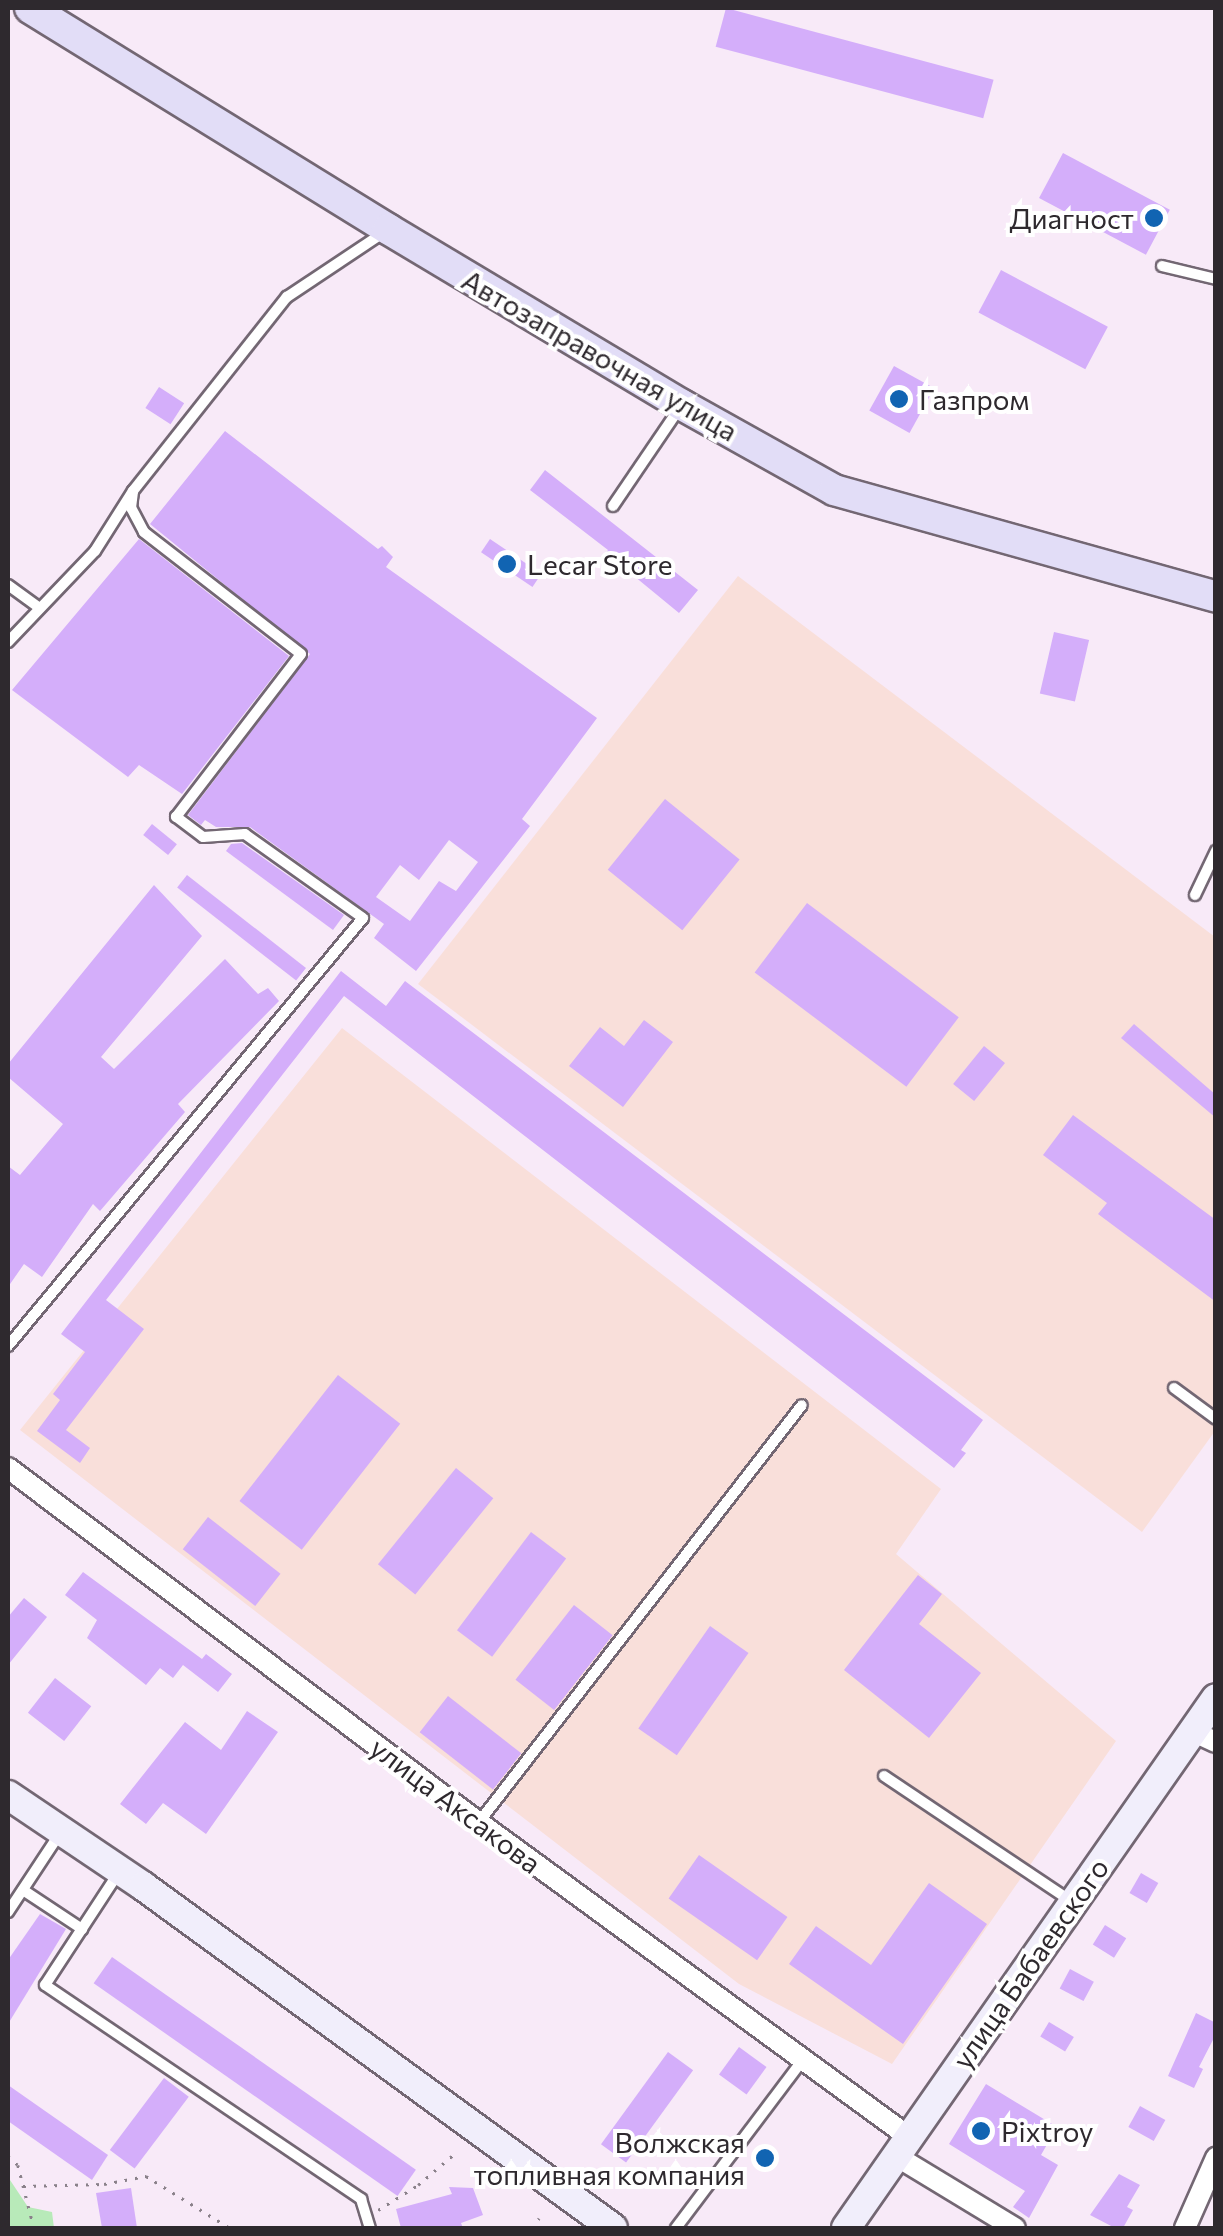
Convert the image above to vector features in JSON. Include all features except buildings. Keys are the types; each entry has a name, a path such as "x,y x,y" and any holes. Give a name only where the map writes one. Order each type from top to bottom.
{"main road":[{"name":"Автозаправочная улица","path":"30,8 388,229 682,405 834,490 1216,597"},
{"name":"улица Бабаевского","path":"846,2228 1072,1902 1204,1736 1216,1698"},
{"path":"8,1795 613,2228"}],"street":[{"name":"улица Аксакова","path":"8,1468 802,2062 902,2147 1015,2228"},
{"path":"1186,2228 1216,2158"}],"lane":[{"path":"8,642 96,551 133,491 287,297 388,229"},
{"path":"1162,266 1216,279"},
{"path":"614,506 682,405"},
{"path":"8,1346 364,918 245,834 203,836 176,816 301,654 144,532 131,508 133,491"},
{"path":"8,585 38,607"},
{"path":"1195,896 1216,851"},
{"path":"1174,1388 1216,1418"},
{"path":"478,1822 802,1405"},
{"path":"884,1776 1072,1902"},
{"path":"8,1912 60,1832"},
{"path":"119,1871 45,1985 362,2199 368,2223"},
{"path":"22,1890 82,1929"},
{"path":"676,2228 802,2062"}],"path":[{"path":"8,2156 18,2165 34,2228"},
{"path":"368,2223 453,2156"},
{"path":"24,2186 104,2184 146,2176 230,2228"},
{"path":"532,2228 539,2218"}],"shaded area":[{"path":"738,576 1215,937 1215,1431 1142,1532 418,984"},
{"path":"342,1028 941,1489 896,1554 1116,1741 892,2064 739,1984 20,1430"}],"green space":[{"path":"8,2177 28,2207 52,2212 54,2228 8,2228"}],"place":[{"name":"Диагност","path":"1154,218"},
{"name":"Газпром","path":"899,399"},
{"name":"Lecar Store","path":"507,564"},
{"name":"Pixtroy","path":"981,2131"},
{"name":"Волжская топливная компания","path":"765,2158"}]}
